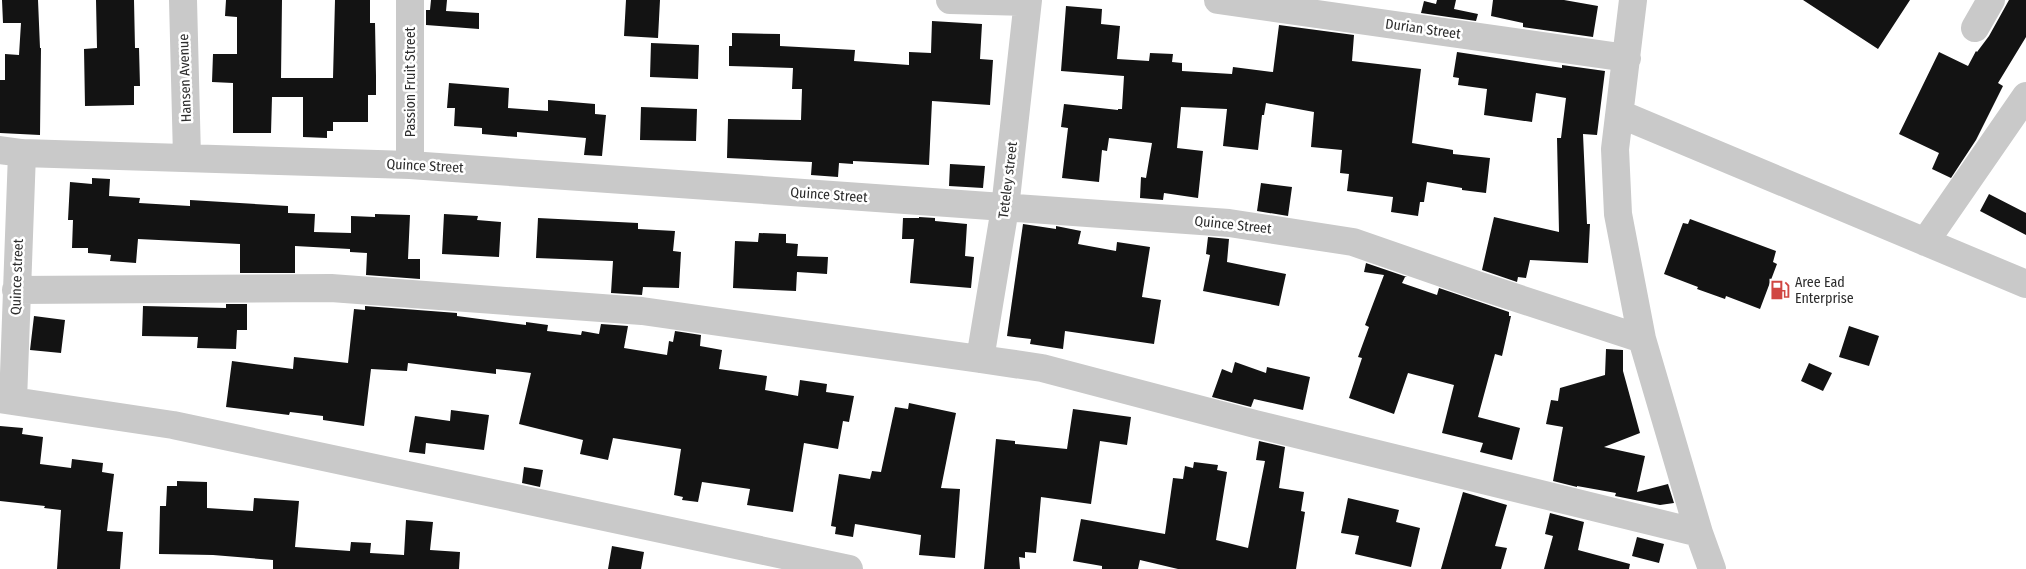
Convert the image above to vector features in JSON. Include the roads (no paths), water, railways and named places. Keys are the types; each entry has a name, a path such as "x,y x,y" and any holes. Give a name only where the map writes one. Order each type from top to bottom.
{"street":[{"name":"Hansen Avenue","path":"183,0 187,157"},
{"name":"Passion Fruit Street","path":"410,0 410,165"},
{"path":"950,0 1028,1"},
{"name":"Durian Street","path":"1218,0 1627,58"},
{"path":"1633,0 1615,149 1618,214 1642,338 1699,533 1712,569"},
{"path":"1975,28 1991,0"},
{"name":"Teteley street","path":"980,359 1005,208 1028,1"},
{"path":"1925,242 2026,96"},
{"path":"1620,114 2026,284"},
{"name":"Quince Street","path":"11,152 410,165 1229,223 1353,242 1642,338"},
{"name":"Quince street","path":"7,400 16,290 11,152"},
{"path":"16,290 331,288 360,290 642,311 980,359 1042,368 1145,393 1255,424 1699,533"},
{"path":"7,400 173,425 849,569"}],"place":[{"name":"Aree Ead Enterprise","path":"1780,290"}]}
